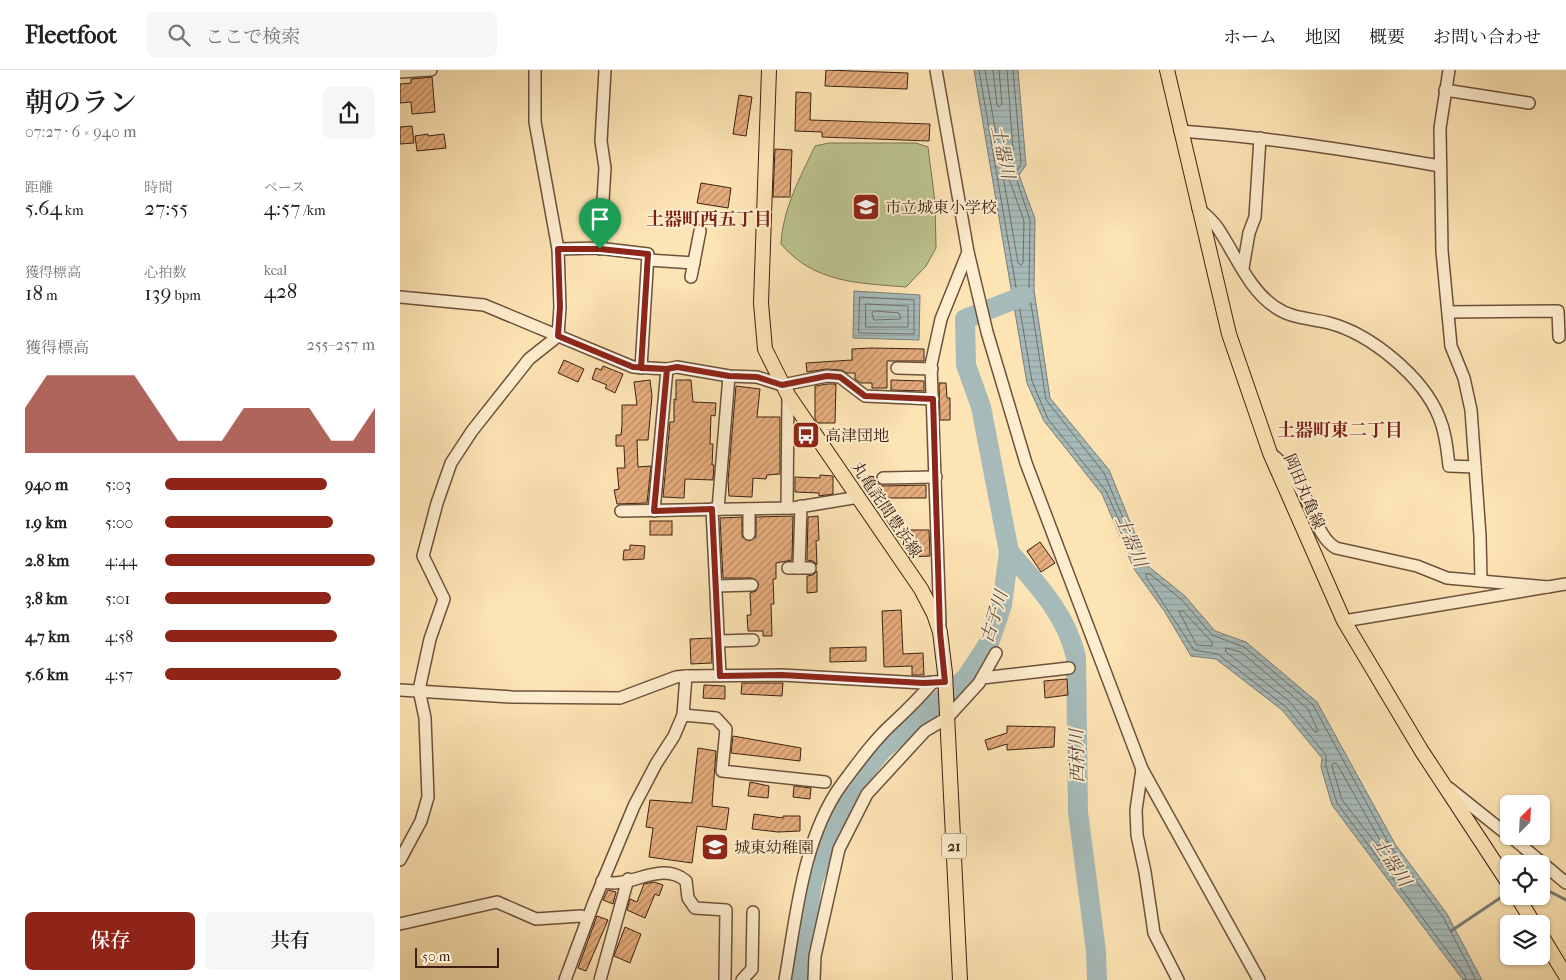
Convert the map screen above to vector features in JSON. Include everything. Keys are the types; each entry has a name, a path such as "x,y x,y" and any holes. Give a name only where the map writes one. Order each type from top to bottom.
{"main road":[{"name":"丸亀詫間豊浜線","path":"769,70 762,322 765,349 785,390 921,589 934,614 940,632 939,682 947,715 960,980"},
{"name":"岡田丸亀線","path":"1167,70 1229,334 1270,453 1344,621 1421,750 1500,870"},
{"path":"1550,950 1566,976"}],"street":[{"path":"400,72 431,70"},
{"path":"400,860 421,821 428,798 425,718 419,690 430,638 444,599 423,556 437,503 451,463 472,431 529,359 558,336 560,307 558,249 535,122 535,70"},
{"path":"600,249 605,168 601,141 605,70"},
{"path":"936,70 968,252 987,332 1026,463 1142,769 1259,980"},
{"path":"1449,70 1440,128 1442,251 1451,346 1464,378 1471,410 1481,581"},
{"path":"1445,90 1529,103"},
{"path":"1180,131 1260,138 1354,151 1440,166"},
{"path":"1243,268 1249,233 1255,217 1260,138"},
{"path":"1198,208 1216,225 1243,268 1260,292 1274,307 1294,316 1330,323 1351,332 1398,364 1419,384 1439,417 1445,437 1448,466 1475,467"},
{"path":"691,277 700,231"},
{"path":"558,249 600,249 648,254 641,368"},
{"path":"940,632 932,369 941,319 968,252"},
{"path":"648,260 694,263"},
{"path":"400,297 484,305 633,367 667,369 677,367 729,376 757,377 785,390 827,376 840,377 865,396 933,399"},
{"path":"1448,312 1558,311 1559,337"},
{"path":"897,368 932,369"},
{"path":"654,511 667,369"},
{"path":"720,676 715,509 729,376"},
{"path":"785,390 788,508"},
{"path":"1270,453 1281,461 1306,498 1328,543 1336,548 1417,566 1447,578 1548,587"},
{"path":"883,478 936,476"},
{"path":"621,511 788,508 858,497"},
{"path":"799,568 801,506"},
{"path":"748,508 749,534"},
{"path":"1344,621 1566,584"},
{"path":"716,586 752,585"},
{"path":"718,641 753,640"},
{"path":"814,980 815,956 839,849 867,794 924,731 947,715 982,678 996,653"},
{"path":"982,678 1069,668"},
{"path":"400,690 512,697 620,698 676,677 686,676 782,675 939,682"},
{"path":"566,980 587,919 634,806 656,764 674,736 683,715 686,676"},
{"path":"785,980 802,879 814,839 830,806 841,786 892,724 939,682"},
{"path":"683,715 716,718 726,729 722,771 824,782"},
{"path":"1142,769 1136,810 1137,835 1145,872 1154,933 1178,980"},
{"path":"1446,786 1500,829"},
{"path":"1520,845 1566,883"},
{"path":"602,881 612,885 650,874 679,875 686,881 688,898 695,908 726,910 725,980"},
{"path":"600,980 628,879"},
{"path":"400,924 496,902 536,919 581,916 587,919"},
{"path":"742,980 752,969 748,940 753,912"}],"green space":[{"path":"829,143 916,143 928,147 935,202 936,248 926,266 906,287 854,282 822,274 794,257 781,244 785,218 793,194 815,146"}],"water":[{"name":"土器川","path":"974,70 1018,70 1026,165 1019,175 1035,219 1034,290 1050,398 1109,470 1148,566 1185,596 1215,631 1246,642 1317,702 1395,844 1447,914 1482,980 1463,980 1332,805 1321,767 1322,758 1282,710 1216,659 1191,656 1165,612 1134,569 1102,494 1044,421 1027,383"},
{"path":"854,291 920,295 919,340 853,338"}],"building":[{"path":"826,70 908,73 907,89 825,86"},
{"path":"432,77 435,112 412,114 411,102 400,103 400,84 411,83 411,79"},
{"path":"796,92 811,93 810,120 930,124 929,141 822,137 822,132 795,131"},
{"path":"739,95 752,97 746,136 733,134"},
{"path":"412,126 414,143 400,144 400,127"},
{"path":"428,134 428,136 444,134 446,148 417,151 415,136"},
{"path":"775,149 792,150 790,197 773,197"},
{"path":"701,183 731,188 728,208 697,203"},
{"path":"852,349 924,349 924,361 887,361 887,388 872,388 872,383 861,383 855,379 855,373 847,373 841,370 826,369 807,372 806,363 852,360"},
{"path":"564,360 584,369 578,382 558,373"},
{"path":"603,366 623,374 615,393 605,388 607,385 592,379 596,368 601,370"},
{"path":"650,380 652,396 648,440 637,440 638,467 651,466 647,503 617,504 614,490 619,489 617,468 625,468 624,446 616,446 616,435 621,435 622,405 637,405 634,382"},
{"path":"676,380 691,380 693,402 716,403 715,416 711,415 710,444 713,444 713,480 685,479 684,498 663,497 670,422 674,422"},
{"path":"891,380 924,381 924,391 891,390"},
{"path":"939,383 946,383 947,398 950,398 950,420 940,420"},
{"path":"836,384 835,423 818,423 815,419 815,386"},
{"path":"736,386 760,389 757,417 780,417 780,474 767,475 766,479 753,478 752,497 729,496 728,481"},
{"path":"820,475 833,476 833,494 819,496 819,493 795,492 795,477 820,478"},
{"path":"874,482 883,486 926,485 926,498 874,498"},
{"path":"793,516 792,560 776,563 776,579 773,579 774,604 771,604 772,636 763,636 763,631 748,631 747,615 751,615 750,593 756,591 759,584 752,578 723,578 720,518 742,517 742,537 749,541 756,537 756,517"},
{"path":"818,516 817,565 813,561 807,560 808,517"},
{"path":"650,521 672,521 672,535 650,535"},
{"path":"908,530 929,530 930,556 909,557"},
{"path":"1040,542 1055,563 1041,572 1027,551"},
{"path":"630,545 645,546 644,559 623,560 624,550 630,550"},
{"path":"817,571 817,592 807,593 807,576 813,575"},
{"path":"901,610 903,654 923,653 924,675 912,675 912,666 884,667 882,611"},
{"path":"711,638 712,663 691,664 690,639"},
{"path":"866,647 866,661 830,662 830,648"},
{"path":"1067,679 1068,695 1045,698 1044,681"},
{"path":"742,683 783,683 782,696 741,694"},
{"path":"704,685 725,686 725,699 703,698"},
{"path":"1007,726 1055,727 1054,747 1007,750 1007,744 988,750 985,740 1007,733"},
{"path":"733,736 801,748 800,761 731,753"},
{"path":"698,748 716,751 712,806 729,808 726,830 697,826 692,863 649,857 653,828 646,827 650,800 692,803"},
{"path":"750,782 769,786 768,798 748,796"},
{"path":"794,786 811,788 810,799 793,797"},
{"path":"754,814 783,818 783,816 800,816 800,831 778,832 752,829"},
{"path":"654,882 663,885 659,896 655,894 645,918 627,910 630,899 637,902 644,884"},
{"path":"608,890 616,892 613,904 603,900"},
{"path":"597,916 608,920 586,971 578,968"},
{"path":"625,927 641,934 630,963 614,956"}],"waterway":[{"name":"古子川","path":"800,980 812,883 831,833 854,785 882,750 966,678 989,643 1002,605 1009,552 981,407 966,365 965,319 1023,296"},
{"name":"西村川","path":"1009,552 1040,588 1058,613 1076,657 1078,812 1096,951 1097,980"},
{"path":"1550,892 1566,900"},
{"path":"1451,931 1500,898"}],"place":[{"name":"市立城東小学校","path":"866,207"},
{"name":"高津団地","path":"806,435"},
{"name":"城東幼稚園","path":"715,847"}],"district":[{"name":"土器町西五丁目","path":"709,219"},
{"name":"土器町東二丁目","path":"1340,430"}],"route":[{"path":"600,249 558,249 560,307 558,336 633,367 646,369 667,369 677,367 729,376 757,377 782,385 827,376 840,377 865,396 933,399 938,511 940,632 945,682 923,683 782,675 720,676 712,509 654,511 667,369 641,368 648,254 600,249"}]}
